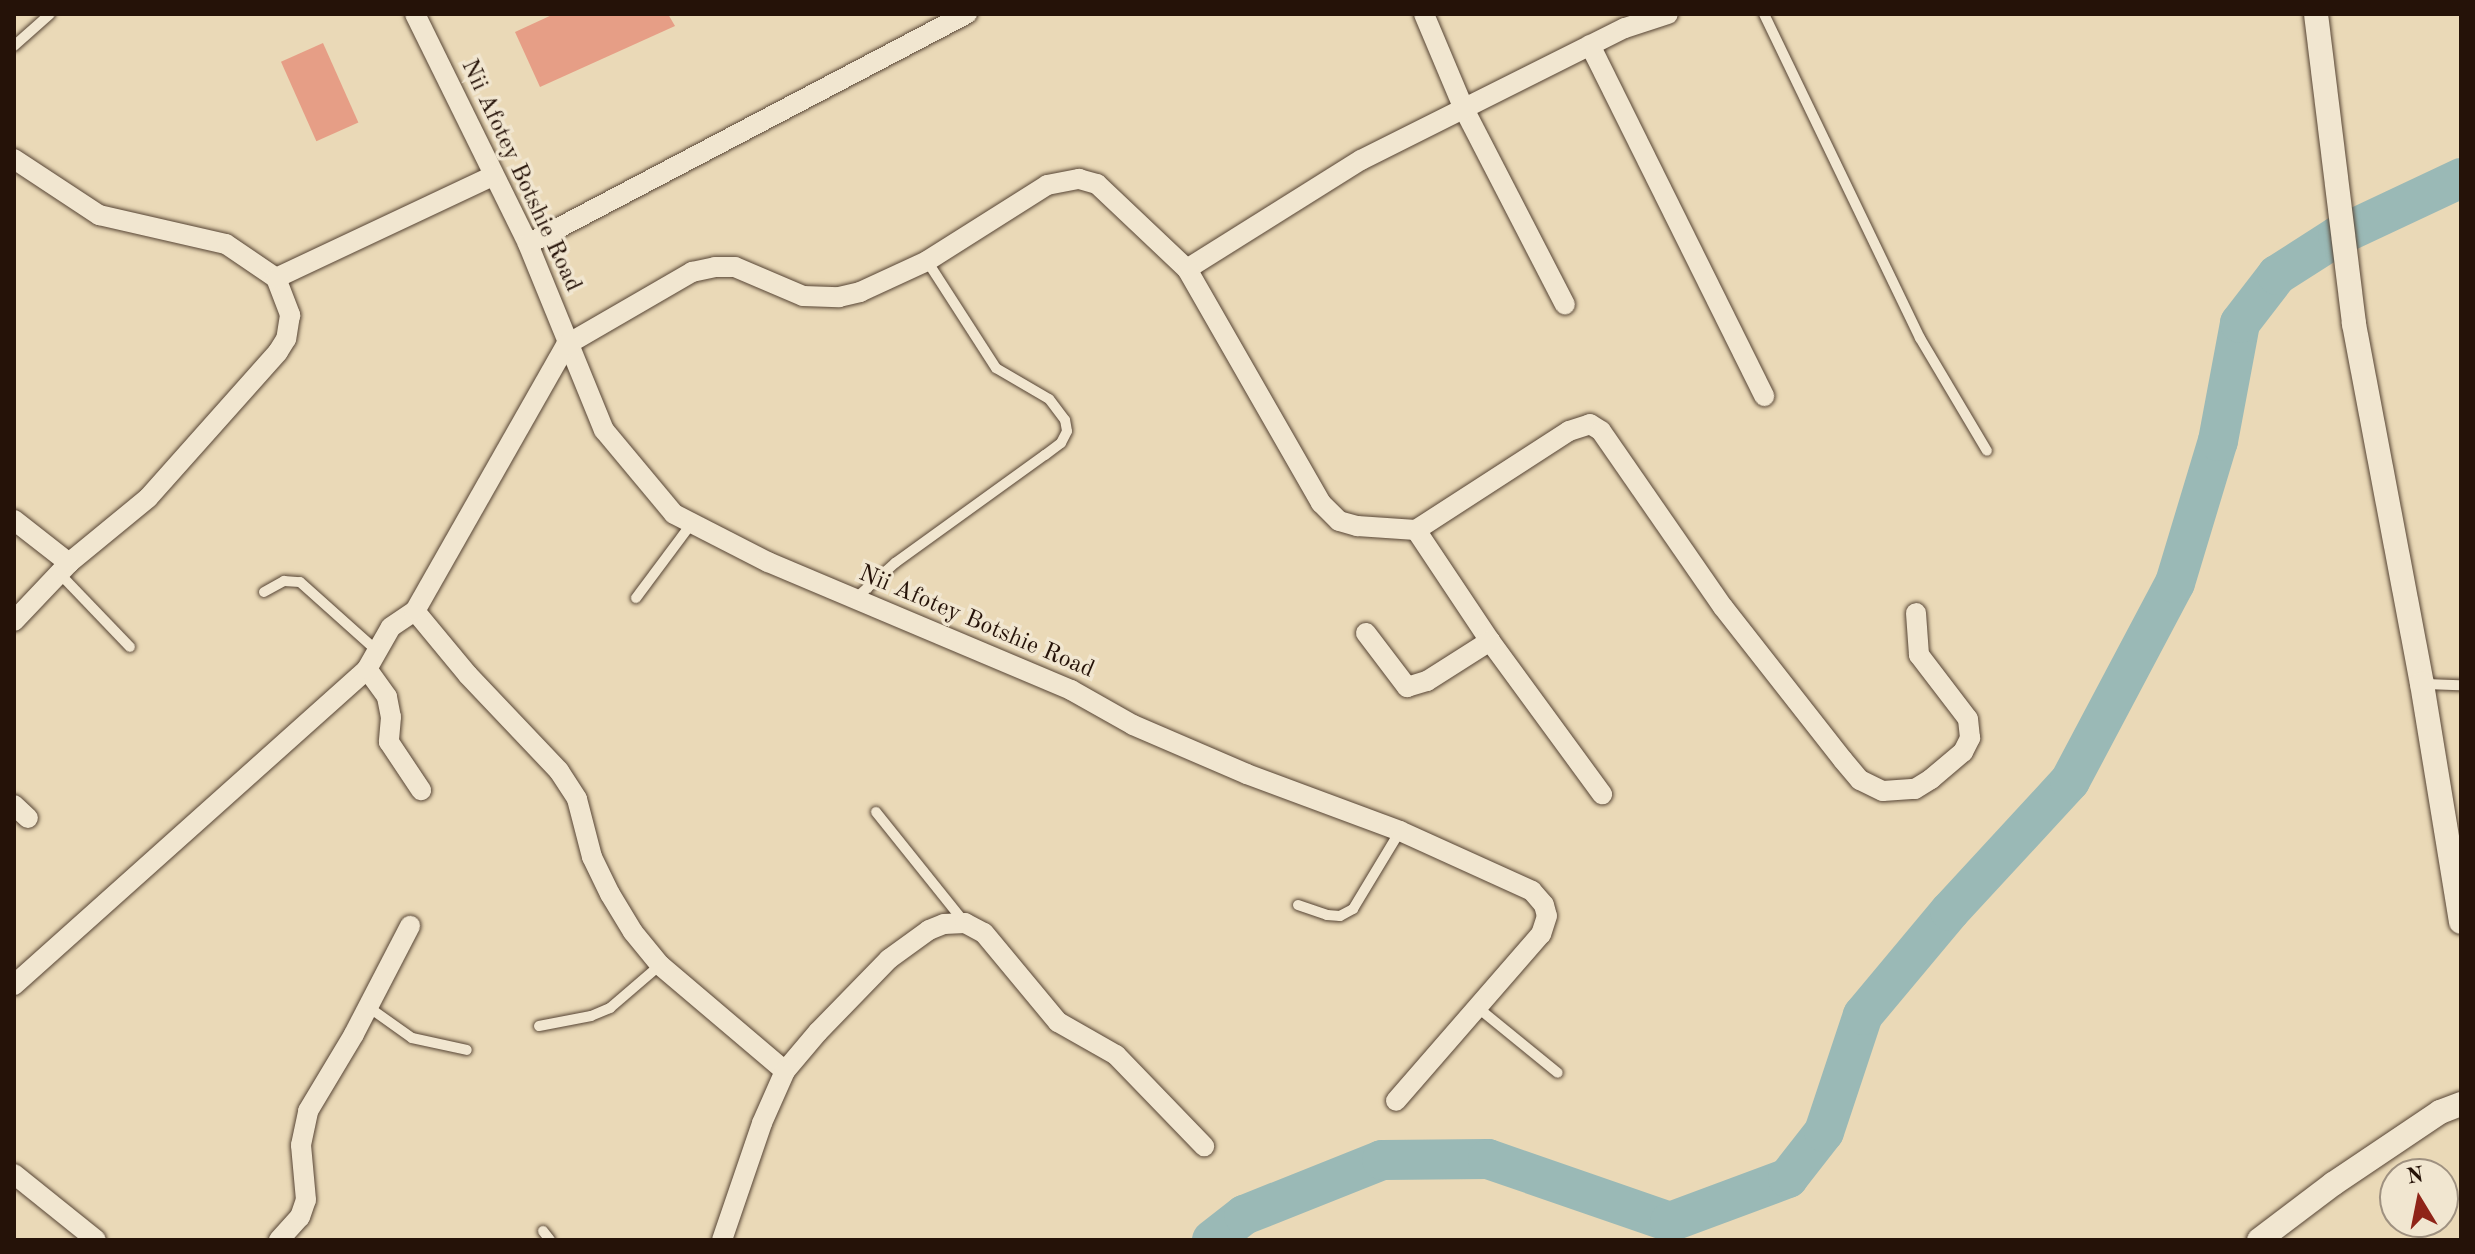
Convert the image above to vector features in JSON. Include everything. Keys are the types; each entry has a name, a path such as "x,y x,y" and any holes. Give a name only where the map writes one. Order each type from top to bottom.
{"street":[{"name":"Nii Afotey Botshie Road","path":"415,14 528,244 566,345 604,430 674,514 768,562 1071,690 1133,725 1247,774 1400,831 1532,891 1544,905 1547,916 1541,934 1396,1101"},
{"path":"528,244 967,14"},
{"path":"1424,14 1464,109 1565,305"},
{"path":"1187,269 1361,160 1625,28 1668,14"},
{"path":"2316,14 2349,288 2422,684 2461,922"},
{"path":"1590,45 1764,396"},
{"path":"14,159 99,215 226,244 276,278 290,315 286,339 278,352 148,498 64,568 14,621"},
{"path":"276,278 493,176"},
{"path":"14,985 367,669 391,627 415,611 566,345 692,272 735,267 803,296 839,297 860,292 927,261 1020,199 1047,185 1079,179 1097,184 1187,269 1321,503 1339,521 1357,526 1416,530 1569,431 1590,424 1601,431 1723,607 1860,780 1883,791 1915,789 1963,752 1970,738 1968,719 1919,655 1916,613"},
{"path":"14,520 64,568"},
{"path":"1416,530 1490,641 1602,794"},
{"path":"415,611 468,675 559,771 577,799 592,857 633,932 660,965 785,1071"},
{"path":"1366,633 1407,687 1427,681 1490,641"},
{"path":"367,669 387,697 391,717 389,742 421,790"},
{"path":"722,1240 762,1123 785,1071 889,959 929,930 965,923 984,933 1058,1022 1116,1055 1204,1146"},
{"path":"279,1240 300,1217 306,1200 301,1145 308,1111 410,926"},
{"path":"2259,1240 2333,1184 2440,1112 2461,1104"},
{"path":"14,1174 96,1240"}],"lane":[{"path":"14,46 50,14"},
{"path":"1764,14 1920,338 1987,451"},
{"path":"855,599 906,554 1061,443 1067,431 1065,420 1049,399 996,368 927,261"},
{"path":"636,598 692,523"},
{"path":"64,568 130,647"},
{"path":"264,592 284,581 300,582 376,650"},
{"path":"2422,684 2461,685"},
{"path":"876,812 965,923"},
{"path":"1298,905 1340,916 1353,909 1400,831"},
{"path":"539,1026 591,1016 610,1008 660,965"},
{"path":"367,1006 412,1038 467,1050"},
{"path":"1477,1007 1558,1073"},
{"path":"543,1231 550,1240"}],"building":[{"path":"554,14 668,14 675,26 540,87 515,32"},
{"path":"323,43 358,122 316,141 281,62"}],"waterway":[{"path":"1212,1240 1244,1215 1382,1160 1488,1159 1670,1222 1788,1178 1824,1132 1863,1015 1950,911 2070,781 2175,583 2218,441 2240,323 2277,275 2338,236 2461,178"}]}
